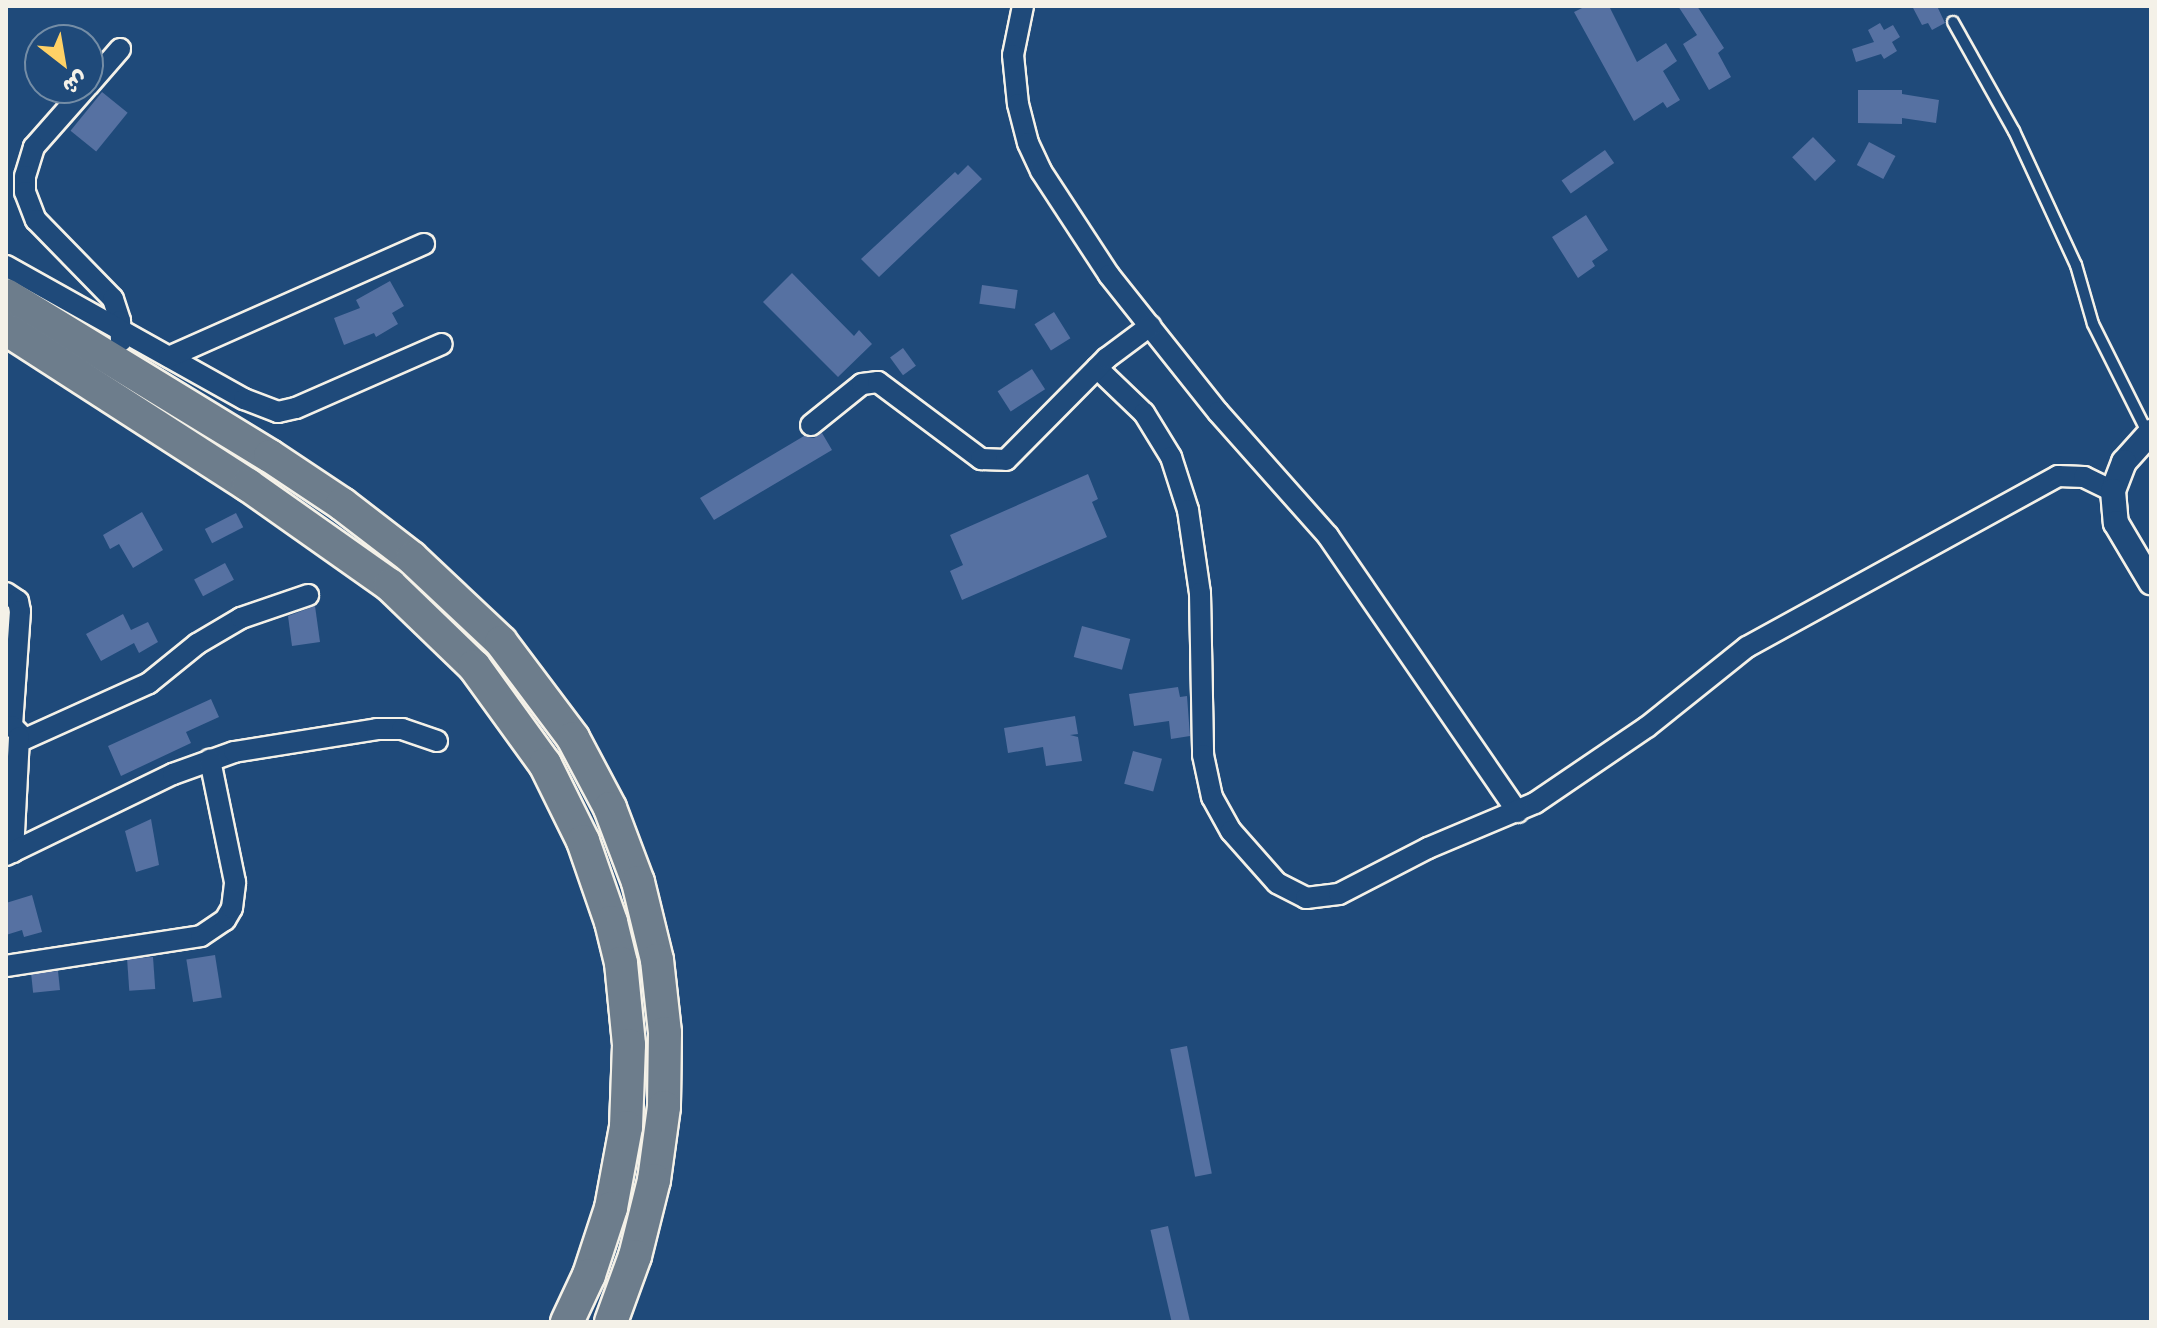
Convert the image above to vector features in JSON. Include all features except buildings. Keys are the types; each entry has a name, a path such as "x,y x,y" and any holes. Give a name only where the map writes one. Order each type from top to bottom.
{"highway":[{"path":"6,295 342,504 443,585 527,673 593,773 638,882 657,960 665,1033 664,1107 654,1180 635,1256 611,1322"},
{"path":"6,329 21,347 248,485 390,585 474,666 545,764 583,841 611,922 621,963 629,1045 626,1127 611,1208 593,1264 567,1322"}],"street":[{"path":"1023,6 1013,55 1018,104 1028,143 1097,258 1218,412 1328,536 1518,812"},
{"path":"104,67 120,49"},
{"path":"72,104 34,147 25,176 25,192 36,220 106,290 117,310 121,365"},
{"path":"169,357 424,244"},
{"path":"6,266 244,399 278,412 296,408 442,344"},
{"path":"811,425 862,384 878,382 974,455 997,462 1013,456 1097,368 1150,326"},
{"path":"1097,368 1144,413 1171,457 1181,483 1194,534 1200,593 1206,778 1221,816 1277,883 1296,895 1328,897 1428,848 1518,812 1624,743 1747,647 1862,581 1947,539 2058,476 2084,477 2113,491"},
{"path":"2150,433 2124,462 2113,491 2116,523 2151,582"},
{"path":"6,593 20,606 12,726 19,737 10,854"},
{"path":"19,737 32,739 131,692 157,678 218,630 308,595"},
{"path":"10,854 173,774 247,750 377,729 402,729 437,741"},
{"path":"6,966 201,936 225,920 232,908 235,882 210,760"}],"lane":[{"path":"1953,22 2014,131 2076,265 2093,324 2150,433"}]}
